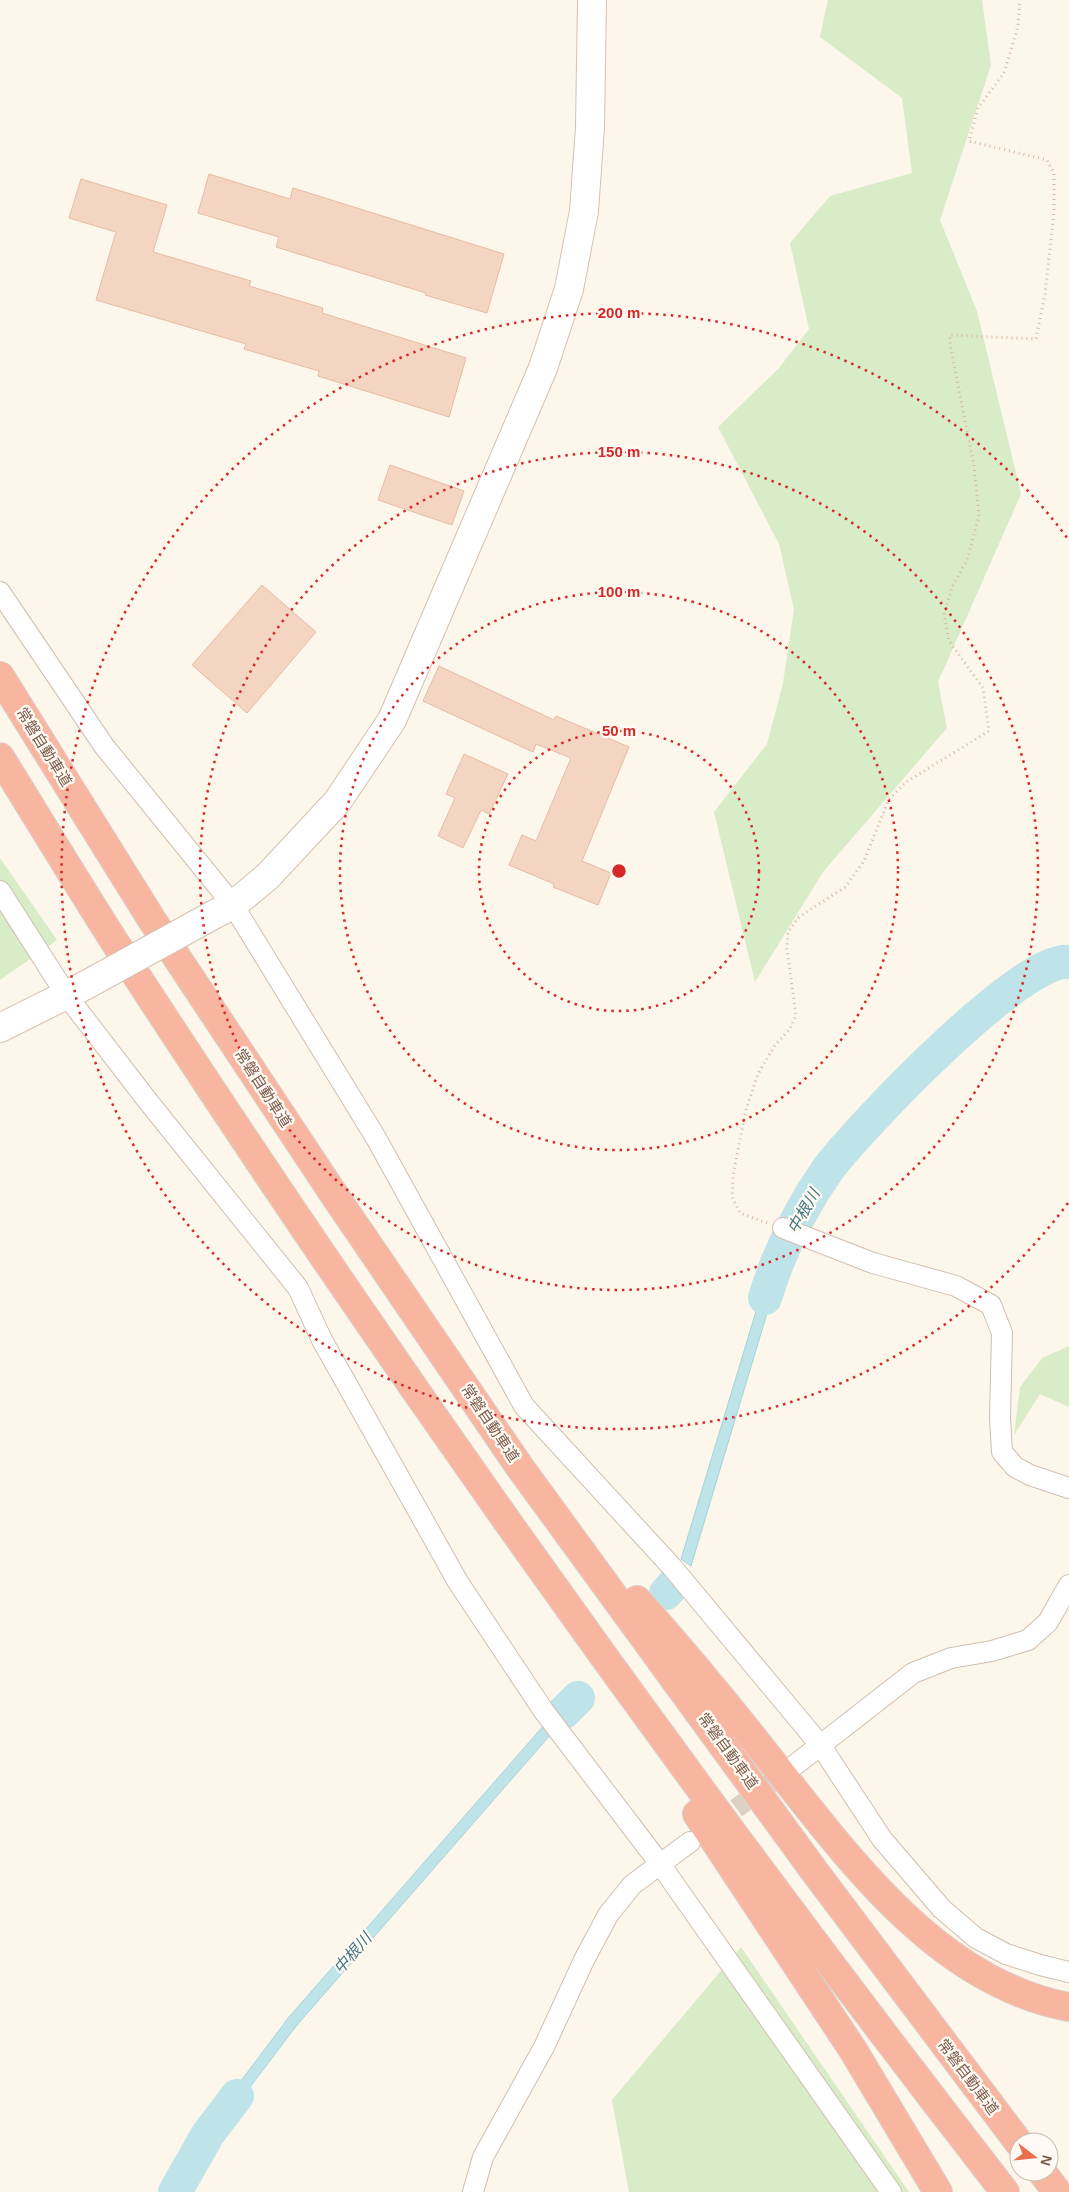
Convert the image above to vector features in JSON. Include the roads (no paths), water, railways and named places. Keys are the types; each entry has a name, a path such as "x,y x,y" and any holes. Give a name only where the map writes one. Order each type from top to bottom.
{"highway":[{"name":"常磐自動車道","path":"0,676 152,920 337,1199 519,1466 815,1872 1011,2132"},
{"path":"0,758 115,942 302,1226 551,1582 734,1837 1005,2192"},
{"path":"519,1466 704,1676 843,1850 872,1883 954,1957 986,1978 1015,1992 1069,2007"},
{"path":"551,1582 713,1840 853,2050 938,2192"}],"street":[{"path":"0,1028 77,991 224,910 267,877 338,802 392,720 543,368 569,289 584,211 590,127 592,0"},
{"path":"0,592 104,746 224,910 376,1138 524,1406 672,1567 821,1746 882,1839 942,1909 976,1938 1006,1954 1069,1972"},
{"path":"0,891 77,991 147,1100 298,1288 322,1340 458,1582 543,1710 660,1864 892,2192"},
{"path":"791,1232 873,1263 956,1286 991,1304 1002,1333 1000,1418 1002,1452 1015,1467 1022,1471 1069,1488"},
{"path":"795,1765 913,1673 951,1658 992,1651 1028,1640 1048,1622 1069,1585"},
{"path":"473,2192 483,2157 544,2047 584,1960 608,1916 632,1885 690,1842"}],"water":[{"path":"774,1252 784,1257 691,1566 681,1559"},
{"path":"545,1724 552,1733 297,2025 213,2136 204,2130 289,2017"}],"waterway":[{"name":"中根川","path":"765,1298 777,1264 799,1215 828,1169 845,1148 905,1084 980,1014 1016,986 1047,967 1069,962"},
{"name":"中根川","path":"666,1593 672,1586"},
{"name":"中根川","path":"564,1712 578,1698"},
{"name":"中根川","path":"175,2192 208,2134 237,2096"}],"tunnel":[{"path":"712,1826 794,1766"}]}
